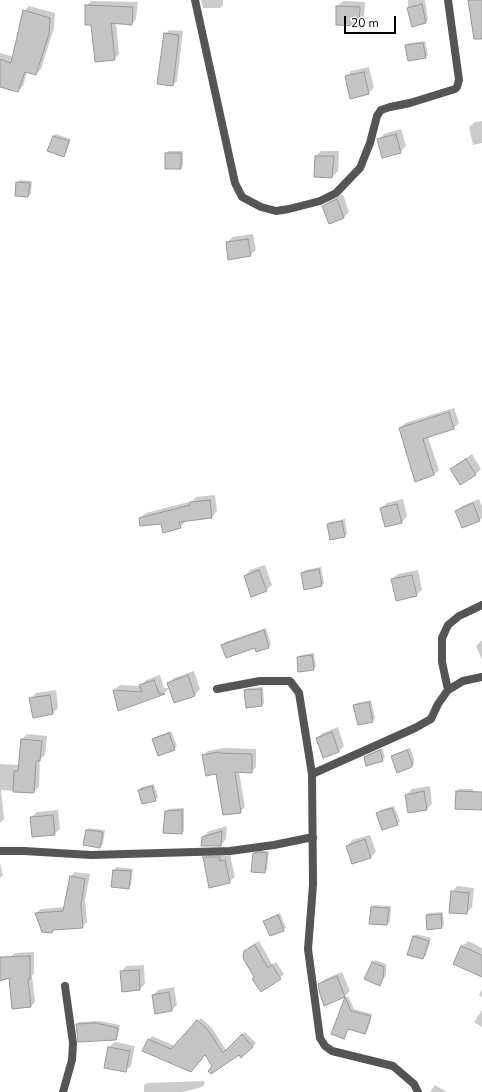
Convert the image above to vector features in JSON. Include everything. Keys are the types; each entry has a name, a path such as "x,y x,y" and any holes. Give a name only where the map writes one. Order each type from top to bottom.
{"street":[{"path":"194,0 235,183 242,197 261,207 276,210 289,209 320,201 336,193 360,168 370,143 377,116 381,110 410,104 455,89 457,87 459,80 448,0"},
{"path":"448,690 442,662 442,638 448,625 459,616 482,605"},
{"path":"312,774 421,725 431,719 438,704 448,690 463,681 482,677"},
{"path":"217,689 260,681 290,681 299,692 312,774 313,885 308,950 320,1038 332,1051 393,1066 414,1084 418,1092"},
{"path":"0,851 90,855 230,851 274,845 313,837"},
{"path":"63,1092 72,1060 73,1043 65,986"}],"building":[{"path":"468,0 482,0 482,39 474,39"},
{"path":"422,4 426,23 412,27 407,8"},
{"path":"85,5 133,7 132,25 111,23 115,60 95,62 91,25 85,25"},
{"path":"336,6 360,7 359,26 336,25"},
{"path":"23,10 50,18 49,34 36,75 25,72 18,92 0,87 0,59 11,63"},
{"path":"164,33 179,35 173,86 157,84"},
{"path":"423,43 426,58 408,61 405,45"},
{"path":"364,72 369,94 350,99 345,76"},
{"path":"396,134 401,153 382,158 377,139"},
{"path":"53,136 69,141 64,157 47,151"},
{"path":"165,153 181,153 181,169 165,169"},
{"path":"315,156 334,156 332,178 314,177"},
{"path":"16,182 30,183 28,197 15,196"},
{"path":"337,199 344,218 329,224 322,206"},
{"path":"248,239 251,256 228,260 226,242"},
{"path":"449,412 454,429 423,439 434,475 415,482 399,428"},
{"path":"466,459 476,475 460,485 450,469"},
{"path":"210,500 212,518 179,522 181,528 163,533 161,524 140,526 139,518 190,505 190,502"},
{"path":"473,503 480,521 462,528 455,511"},
{"path":"397,504 402,523 385,527 380,508"},
{"path":"342,521 345,537 330,540 327,524"},
{"path":"319,569 322,586 304,590 301,573"},
{"path":"259,570 267,591 251,597 244,576"},
{"path":"412,575 417,596 396,601 391,579"},
{"path":"264,630 269,648 256,652 255,648 226,658 221,645"},
{"path":"312,655 314,670 298,672 297,657"},
{"path":"188,675 195,696 174,703 167,683"},
{"path":"154,680 159,693 165,694 118,711 113,690 142,692 139,685"},
{"path":"261,689 262,706 246,708 244,690"},
{"path":"50,695 53,714 33,718 29,698"},
{"path":"369,702 373,722 358,725 353,705"},
{"path":"332,732 339,752 323,758 316,738"},
{"path":"169,733 175,750 158,756 152,739"},
{"path":"21,739 42,741 40,761 36,761 34,793 13,792 14,771 18,771"},
{"path":"380,750 383,761 366,766 364,757"},
{"path":"407,750 412,762 412,767 397,773 391,756"},
{"path":"218,752 252,754 252,773 235,772 241,813 223,815 216,774 206,776 202,755"},
{"path":"152,786 156,801 142,804 138,790"},
{"path":"424,791 427,810 408,813 405,795"},
{"path":"456,791 482,792 482,810 455,809"},
{"path":"392,808 398,825 382,830 376,813"},
{"path":"182,810 182,834 163,833 165,811"},
{"path":"53,815 55,835 32,837 30,817"},
{"path":"86,830 103,832 100,848 83,845"},
{"path":"222,831 221,846 201,846 202,837"},
{"path":"365,839 371,858 352,864 346,846"},
{"path":"253,853 267,853 265,873 251,872"},
{"path":"203,857 220,857 220,861 225,860 230,883 209,888"},
{"path":"113,870 131,871 129,889 111,887"},
{"path":"70,876 85,879 81,905 83,928 53,930 52,933 42,932 35,913 63,911"},
{"path":"451,891 469,893 467,914 449,913"},
{"path":"371,907 389,908 387,925 369,924"},
{"path":"441,914 442,928 427,930 426,915"},
{"path":"278,915 284,931 270,936 263,921"},
{"path":"413,936 429,941 423,959 407,955"},
{"path":"255,945 268,968 272,965 281,979 261,992 252,979 254,977 243,958 244,951"},
{"path":"461,946 482,955 482,977 453,964"},
{"path":"30,956 30,979 28,979 31,1007 12,1009 9,978 0,981 0,957"},
{"path":"372,962 384,967 383,978 380,986 364,979"},
{"path":"139,970 140,990 122,992 120,971"},
{"path":"337,976 345,997 324,1006 318,984"},
{"path":"169,992 172,1011 155,1014 152,995"},
{"path":"345,997 351,1011 371,1016 365,1034 348,1029 344,1039 331,1034"},
{"path":"197,1020 208,1030 223,1053 242,1034 253,1047 241,1058 239,1055 211,1074 208,1071 212,1066 205,1055 191,1072 142,1051 148,1039 171,1049"},
{"path":"96,1023 118,1028 116,1040 78,1042 76,1024"},
{"path":"108,1047 130,1051 126,1072 104,1068"}]}
